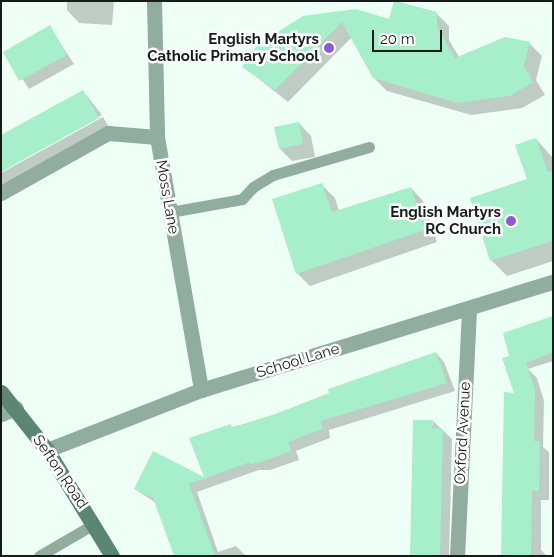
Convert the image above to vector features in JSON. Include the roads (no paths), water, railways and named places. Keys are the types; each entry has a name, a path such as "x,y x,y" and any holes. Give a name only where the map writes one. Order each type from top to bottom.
{"main road":[{"name":"Sefton Road","path":"1,392 16,408 47,450 112,556"}],"street":[{"name":"Moss Lane","path":"154,1 156,136 201,390"},
{"path":"1,193 108,133 156,136"},
{"name":"School Lane","path":"47,450 201,390 468,310 553,282"},
{"name":"Oxford Avenue","path":"457,556 468,310"},
{"path":"1,414 16,408"}],"lane":[{"path":"170,212 242,199 253,187 273,175 369,147"},
{"path":"39,556 94,524"}],"place":[{"name":"English Martyrs Catholic Primary School","path":"329,48"},
{"name":"English Martyrs RC Church","path":"511,221"}]}
